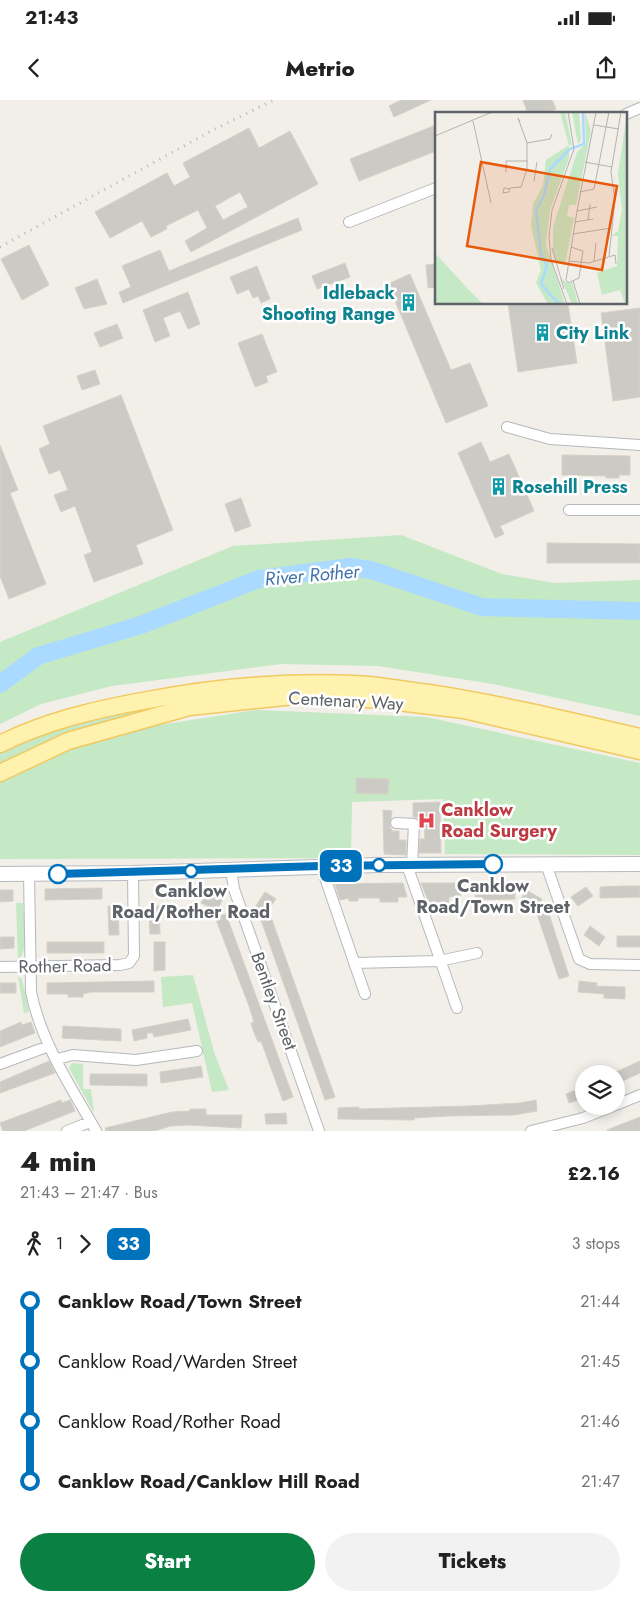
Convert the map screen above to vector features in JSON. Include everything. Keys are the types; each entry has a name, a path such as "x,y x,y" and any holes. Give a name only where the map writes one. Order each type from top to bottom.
{"main road":[{"name":"Centenary Way","path":"0,744 42,726 84,713 213,690 286,684 355,684 390,687 500,704 640,737"},
{"name":"Centenary Way","path":"0,773 68,741 189,707 304,696 382,700 464,710 640,751"}],"street":[{"path":"628,113 640,108"},
{"path":"349,222 435,188"},
{"path":"507,427 550,439 640,445"},
{"path":"569,510 640,510"},
{"path":"396,824 414,824 410,864 439,961 457,1008"},
{"path":"0,874 132,873 410,864 640,864"},
{"path":"546,864 579,959 590,964 640,966"},
{"path":"321,866 365,994"},
{"name":"Bentley Street","path":"231,870 234,889 319,1131"},
{"name":"Rother Road","path":"0,967 120,965 129,962 134,956 132,873"},
{"path":"29,874 30,967 34,1008 49,1046 93,1126 67,1131"},
{"path":"354,963 439,961 477,952"},
{"path":"0,1064 49,1046"},
{"path":"57,1059 73,1055 136,1060 197,1052"},
{"path":"625,1101 640,1095"},
{"path":"531,1131 590,1115"}],"green space":[{"path":"401,535 502,574 554,583 640,580 640,716 493,684 378,666 282,664 112,686 41,704 0,724 0,642 233,546"},
{"path":"194,699 0,765 0,752 48,733 119,713"},
{"path":"256,710 426,717 640,763 640,855 445,854 443,799 352,802 351,858 0,859 0,781 2,778 75,747 127,730"},
{"path":"16,903 23,903 25,934 24,949 18,961"},
{"path":"193,975 215,1055 229,1090 212,1092 192,1003 163,1007 161,977"},
{"path":"18,976 22,979 29,1012 24,1013"},
{"path":"72,1063 83,1064 83,1089 91,1089 94,1113 69,1068"}],"building":[{"path":"401,100 431,100 394,117 389,106"},
{"path":"523,100 552,100 556,109 549,112 527,112"},
{"path":"435,125 435,151 359,181 350,159"},
{"path":"249,128 259,148 290,131 318,184 191,252 185,241 207,228 198,210 166,226 167,229 151,237 142,221 110,238 95,212 167,173 174,186 190,177 183,163","holes":["240,192 248,207 223,220 215,206"]},
{"path":"298,218 302,230 123,303 119,292 131,287 122,266 160,250 169,271"},
{"path":"29,245 49,285 22,300 1,259"},
{"path":"345,263 350,277 317,289 312,276"},
{"path":"435,264 435,287 428,288 426,265"},
{"path":"257,266 270,299 261,303 258,296 253,298 249,289 237,294 230,277"},
{"path":"410,274 451,370 470,363 488,406 446,423 388,284"},
{"path":"97,279 107,304 84,309 75,288"},
{"path":"188,292 200,324 188,329 180,311 163,318 170,336 155,342 143,310"},
{"name":"City Link","path":"508,305 568,305 577,363 518,372"},
{"path":"640,308 640,397 613,401 601,313"},
{"path":"117,324 123,338 100,347 94,333"},
{"path":"262,334 277,372 266,376 268,382 255,387 238,343"},
{"path":"95,370 100,384 82,390 77,376"},
{"path":"121,395 173,530 136,545 143,564 94,582 84,555 92,552 75,506 61,512 54,495 68,490 60,470 49,474 39,449 50,444 43,426"},
{"name":"Rosehill Press","path":"481,442 490,462 509,454 534,511 500,526 504,534 495,538 458,453"},
{"path":"0,445 18,490 10,493 46,584 9,599 0,576"},
{"path":"562,455 630,456 630,475 619,475 619,478 606,478 606,476 562,475"},
{"path":"241,498 251,526 235,532 225,504"},
{"path":"547,543 640,544 640,563 547,563"},
{"path":"356,778 389,779 388,794 356,793"},
{"path":"440,802 441,853 419,853 420,839 425,839 424,818 413,817 413,803"},
{"path":"383,810 392,811 390,826 392,831 399,831 399,840 406,840 406,855 384,854"},
{"path":"403,883 407,897 398,897 398,902 380,902 380,898 358,898 358,901 349,901 349,898 340,900 335,884"},
{"path":"421,883 457,883 461,896 449,897 449,903 429,903"},
{"path":"640,886 640,897 600,898 600,887"},
{"path":"586,887 593,896 578,906 571,897"},
{"path":"102,888 102,899 45,900 45,889"},
{"path":"515,888 515,899 475,900 475,889"},
{"path":"0,890 13,890 13,901 0,902"},
{"path":"526,890 542,899 537,908 521,899"},
{"path":"207,892 222,900 217,911 201,903"},
{"path":"265,892 276,899 266,913 256,906"},
{"path":"108,906 118,906 119,935 109,935"},
{"path":"149,906 159,906 160,934 150,934"},
{"path":"548,911 569,976 559,979 537,914"},
{"path":"226,914 293,1097 283,1101 261,1041 258,1042 253,1030 251,1023 254,1022 249,1006 215,917"},
{"path":"271,917 335,1097 325,1100 261,920"},
{"path":"590,926 605,937 599,946 584,935"},
{"path":"617,936 640,936 640,947 617,947"},
{"path":"0,937 14,937 14,948 0,949"},
{"path":"47,942 104,942 104,953 47,953"},
{"path":"154,942 165,942 165,970 154,971"},
{"path":"154,981 154,992 91,992 83,994 83,997 68,997 68,994 47,994 47,983"},
{"path":"579,981 597,983 596,986 625,987 625,999 604,998 604,994 578,992"},
{"path":"0,983 16,983 16,993 0,993"},
{"path":"188,1019 191,1030 154,1037 153,1033 147,1033 147,1038 134,1041 132,1030"},
{"path":"21,1022 22,1025 31,1022 35,1033 0,1047 0,1031"},
{"path":"63,1026 121,1029 121,1041 62,1038"},
{"path":"49,1061 55,1073 0,1093 0,1082"},
{"path":"640,1061 640,1073 625,1080 625,1068"},
{"path":"201,1066 203,1077 161,1083 160,1072"},
{"path":"90,1074 147,1074 147,1086 90,1085"},
{"path":"575,1090 575,1101 569,1103 566,1094"},
{"path":"61,1100 62,1103 70,1100 75,1111 24,1131 3,1131 0,1123"},
{"path":"536,1100 537,1111 514,1115 448,1116 414,1118 414,1120 338,1119 338,1108 469,1106 520,1103"},
{"path":"190,1109 206,1109 206,1115 242,1115 241,1128 189,1125 171,1126 154,1131 106,1131 105,1128 172,1112 190,1111"},
{"path":"286,1113 287,1124 266,1124 265,1114"},
{"path":"640,1117 640,1131 607,1130"}],"waterway":[{"name":"River Rother","path":"0,684 38,656 141,625 259,579 350,567 371,570 482,607 640,611"}],"railway":[{"path":"0,247 211,131 274,100"}],"bus line":[{"name":"33","path":"58,874 407,864 493,864"}],"place":[{"name":"Idleback Shooting Range","path":"409,303"},
{"name":"City Link","path":"542,333"},
{"name":"Rosehill Press","path":"498,487"},
{"name":"Canklow Road Surgery","path":"427,820"},
{"name":"Canklow Road/Town Street","path":"493,864"},
{"name":"Canklow Road/Rother Road","path":"191,871"}]}
